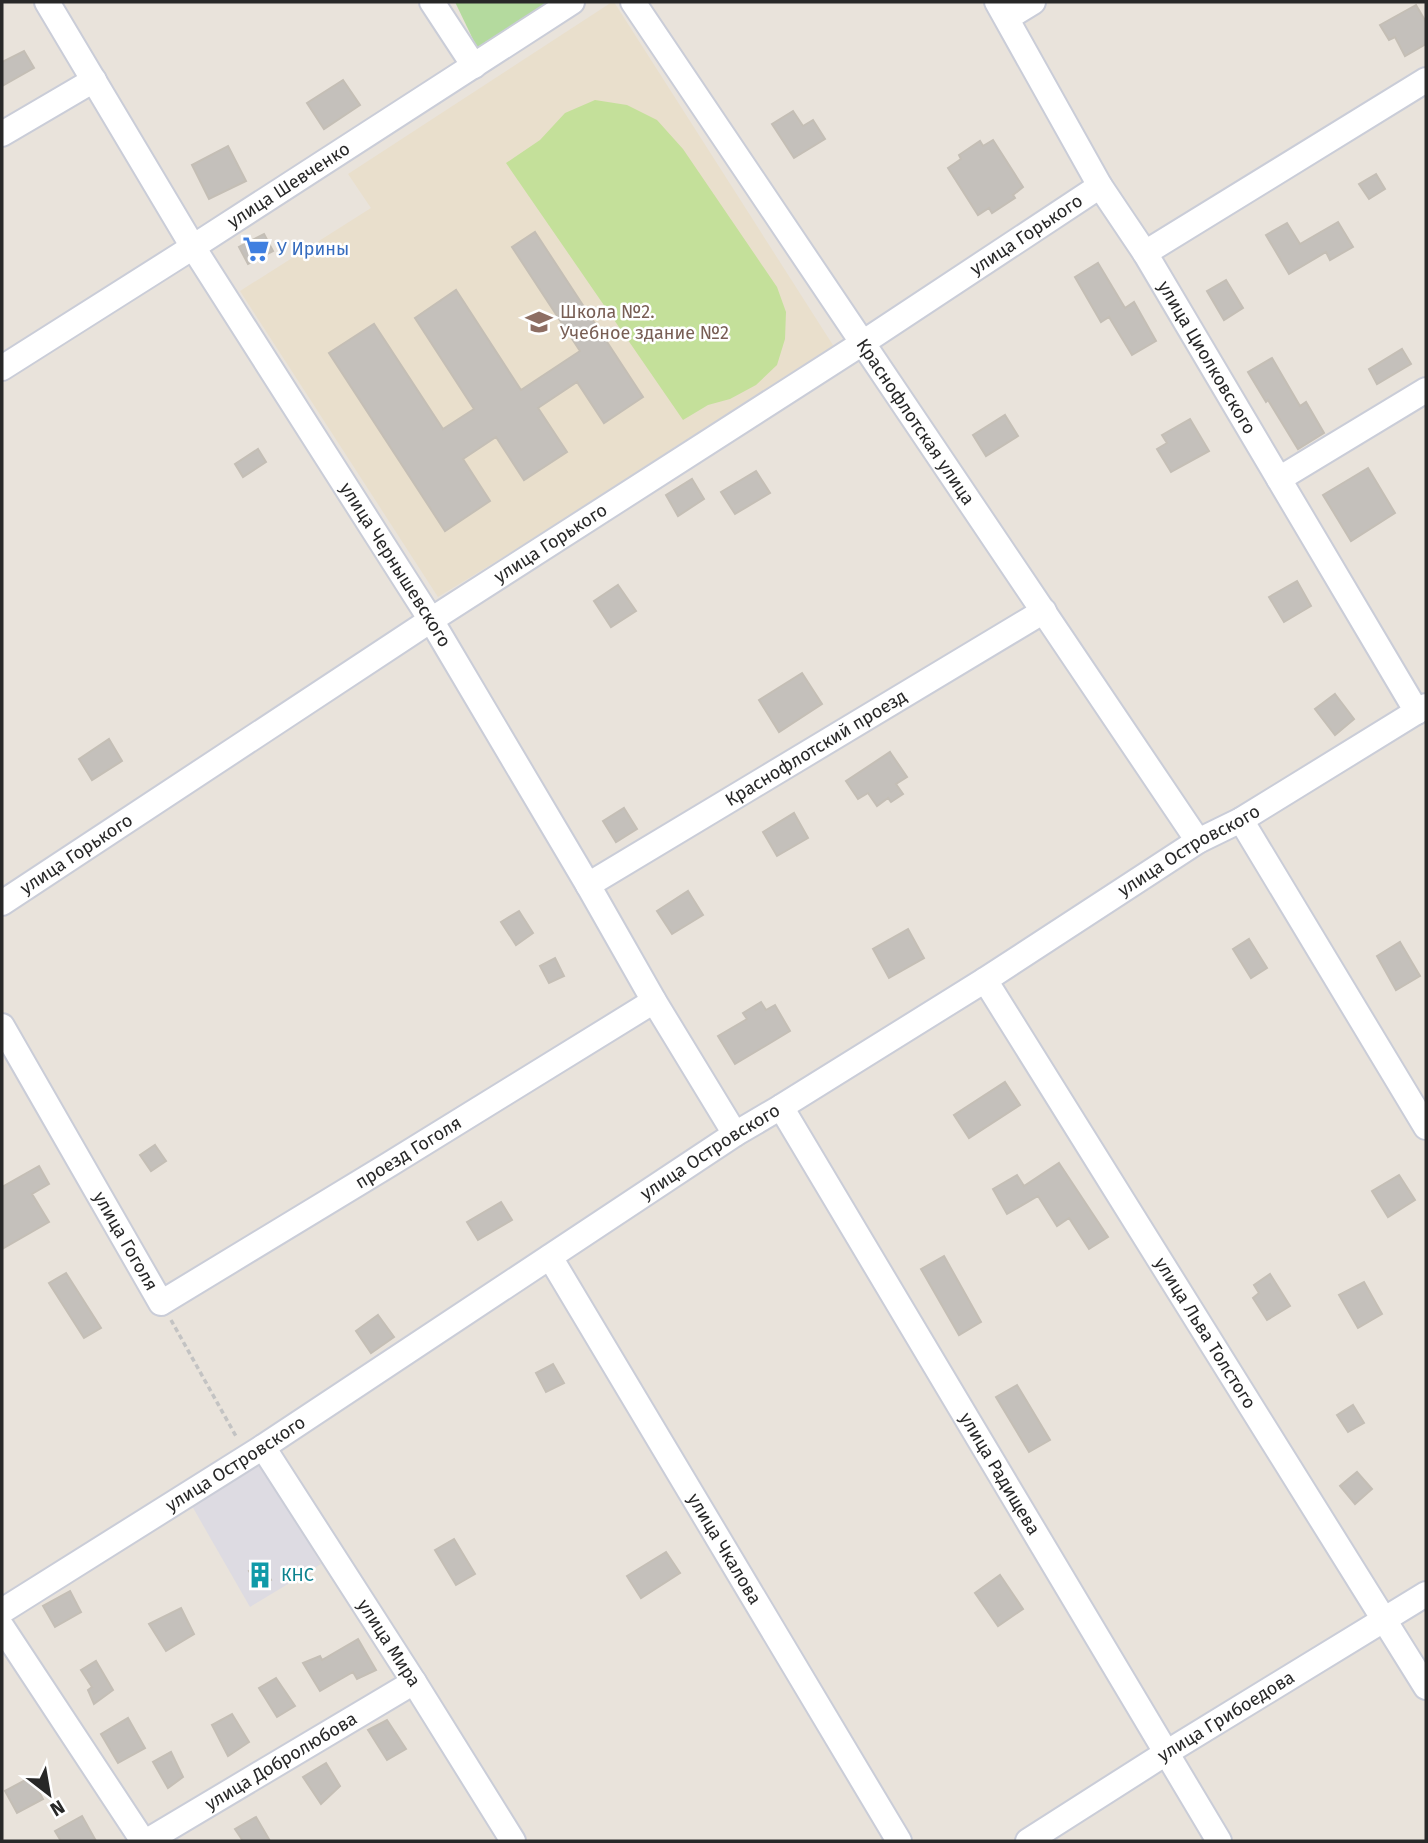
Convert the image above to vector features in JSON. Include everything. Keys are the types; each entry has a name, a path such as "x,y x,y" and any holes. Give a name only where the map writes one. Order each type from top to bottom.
{"street":[{"name":"улица Чернышевского","path":"47,2 193,247 430,620 735,1134"},
{"path":"432,2 474,66"},
{"name":"улица Шевченко","path":"2,368 572,2"},
{"name":"Краснофлотская улица","path":"633,2 1198,841"},
{"path":"1002,10 1033,2"},
{"name":"улица Циолковского","path":"1002,10 1100,186 1145,253 1279,479 1421,709"},
{"path":"2,134 94,79"},
{"path":"1145,253 1426,80"},
{"name":"улица Горького","path":"2,903 430,620 861,344 1100,186"},
{"path":"1279,479 1426,390"},
{"name":"Краснофлотский проезд","path":"588,885 1044,611"},
{"name":"улица Островского","path":"2,1611 255,1452 735,1134 985,981 1198,841 1241,820 1421,709"},
{"path":"1241,820 1426,1127"},
{"name":"улица Льва Толстого","path":"985,981 1426,1687"},
{"name":"проезд Гоголя","path":"161,1303 654,1001"},
{"name":"улица Гоголя","path":"2,1026 161,1303"},
{"name":"улица Радищева","path":"781,1107 1219,1841"},
{"name":"улица Чкалова","path":"550,1257 899,1841"},
{"name":"улица Мира","path":"255,1452 414,1682 513,1841"},
{"name":"улица Грибоедова","path":"1028,1841 1426,1594"},
{"path":"2,1627 145,1841"},
{"name":"улица Добролюбова","path":"145,1841 414,1682"}],"path":[{"name":"улица Гоголя","path":"161,1303 255,1452"}],"shaded area":[{"name":"Школа №2. Учебное здание №2","path":"612,2 838,353 438,597 240,291 371,208 348,174"},
{"path":"262,1464 321,1564 250,1607 192,1506"}],"green space":[{"path":"455,2 562,2 482,58"},
{"path":"595,100 627,105 657,120 683,149 777,287 786,312 785,339 777,365 756,385 730,399 708,405 683,420 506,163 540,140 565,113"}],"building":[{"path":"1416,5 1426,22 1426,44 1405,56 1395,37 1389,40 1380,25"},
{"path":"24,51 34,68 2,86 2,62"},
{"path":"343,80 360,105 324,129 307,103"},
{"path":"793,111 803,126 813,120 825,139 794,158 772,124"},
{"path":"993,140 1023,187 1013,195 1015,198 992,213 989,208 978,215 948,168 961,159 959,155 980,141 983,146"},
{"path":"228,146 246,181 209,199 192,165"},
{"path":"1376,174 1385,189 1369,199 1359,184"},
{"path":"1338,222 1353,247 1330,260 1326,252 1289,274 1266,235 1287,223 1300,244"},
{"path":"535,232 643,397 604,423 577,382 538,408 567,452 524,480 496,437 463,459 490,501 445,531 329,353 374,324 443,429 474,409 415,318 456,290 521,390 580,351 512,247"},
{"name":"У Ирины","path":"264,234 273,251 248,264 239,247"},
{"path":"1098,263 1125,308 1134,302 1156,341 1132,355 1109,317 1101,322 1075,277"},
{"path":"1226,280 1243,308 1224,320 1207,291"},
{"path":"1402,349 1411,364 1377,384 1369,369"},
{"path":"1272,358 1300,406 1306,402 1324,433 1298,449 1248,372"},
{"path":"1005,415 1018,436 986,456 973,435"},
{"path":"1190,419 1209,451 1171,472 1157,449 1167,443 1162,435"},
{"path":"258,449 266,462 243,477 235,464"},
{"path":"1368,468 1395,513 1351,541 1323,495"},
{"path":"756,471 770,493 735,514 721,492"},
{"path":"692,479 704,499 678,516 666,495"},
{"path":"1297,581 1311,606 1284,622 1269,597"},
{"path":"618,585 636,611 611,627 594,601"},
{"path":"802,673 822,704 779,732 759,700"},
{"path":"1335,694 1354,719 1335,735 1315,709"},
{"path":"109,739 122,761 92,780 79,759"},
{"path":"890,752 907,777 896,784 903,794 891,802 888,798 877,806 868,793 858,799 846,781"},
{"path":"624,808 637,829 616,842 603,821"},
{"path":"794,813 808,838 777,856 763,832"},
{"path":"688,891 703,915 672,934 657,911"},
{"path":"519,911 533,933 516,945 501,922"},
{"path":"908,929 924,958 889,978 873,949"},
{"path":"1249,939 1267,968 1251,978 1233,949"},
{"path":"1400,942 1420,976 1396,990 1377,956"},
{"path":"555,958 564,976 549,983 540,966"},
{"path":"761,1002 766,1010 775,1005 790,1031 735,1064 718,1036 747,1019 743,1013"},
{"path":"1005,1082 1020,1105 969,1138 954,1115"},
{"path":"155,1145 166,1161 151,1171 140,1155"},
{"path":"1059,1163 1108,1237 1089,1249 1069,1218 1057,1226 1038,1196 1007,1214 993,1189 1017,1175 1024,1186"},
{"path":"39,1166 49,1184 32,1194 49,1222 2,1249 2,1187"},
{"path":"1399,1175 1415,1200 1388,1217 1372,1191"},
{"path":"501,1202 512,1220 478,1240 467,1222"},
{"path":"944,1256 981,1322 959,1335 921,1269"},
{"path":"66,1273 101,1328 84,1338 49,1283"},
{"path":"1270,1274 1290,1306 1267,1320 1253,1298 1259,1293 1254,1285"},
{"path":"1364,1282 1382,1314 1358,1328 1339,1295"},
{"path":"378,1315 394,1337 371,1353 356,1331"},
{"path":"553,1364 564,1383 546,1392 536,1373"},
{"path":"1017,1385 1050,1440 1029,1452 996,1397"},
{"path":"1353,1405 1364,1423 1348,1432 1337,1415"},
{"path":"1357,1472 1372,1489 1355,1504 1340,1486"},
{"path":"454,1539 475,1574 456,1585 435,1550"},
{"path":"666,1552 680,1573 641,1598 627,1576"},
{"name":"КНС","path":"262,1565 271,1580 259,1588 249,1571"},
{"path":"1000,1575 1023,1609 998,1626 975,1593"},
{"path":"70,1591 81,1612 55,1627 43,1606"},
{"path":"181,1608 194,1634 166,1651 149,1624"},
{"path":"358,1639 376,1670 357,1679 353,1672 320,1691 303,1663 320,1656 322,1660"},
{"path":"96,1661 113,1690 94,1704 88,1690 92,1687 81,1670"},
{"path":"276,1678 295,1706 277,1717 259,1688"},
{"path":"232,1714 249,1742 228,1756 212,1725"},
{"path":"128,1718 145,1748 118,1763 101,1734"},
{"path":"387,1720 406,1749 387,1760 368,1730"},
{"path":"171,1752 183,1777 168,1788 153,1762"},
{"path":"326,1763 340,1786 321,1804 303,1777"},
{"path":"31,1777 43,1799 17,1813 5,1791"},
{"path":"82,1816 96,1841 61,1841 55,1831"},
{"path":"256,1817 270,1841 243,1841 235,1829"}],"place":[{"name":"У Ирины","path":"256,249"},
{"name":"Школа №2. Учебное здание №2","path":"539,322"},
{"name":"КНС","path":"260,1575"}]}
